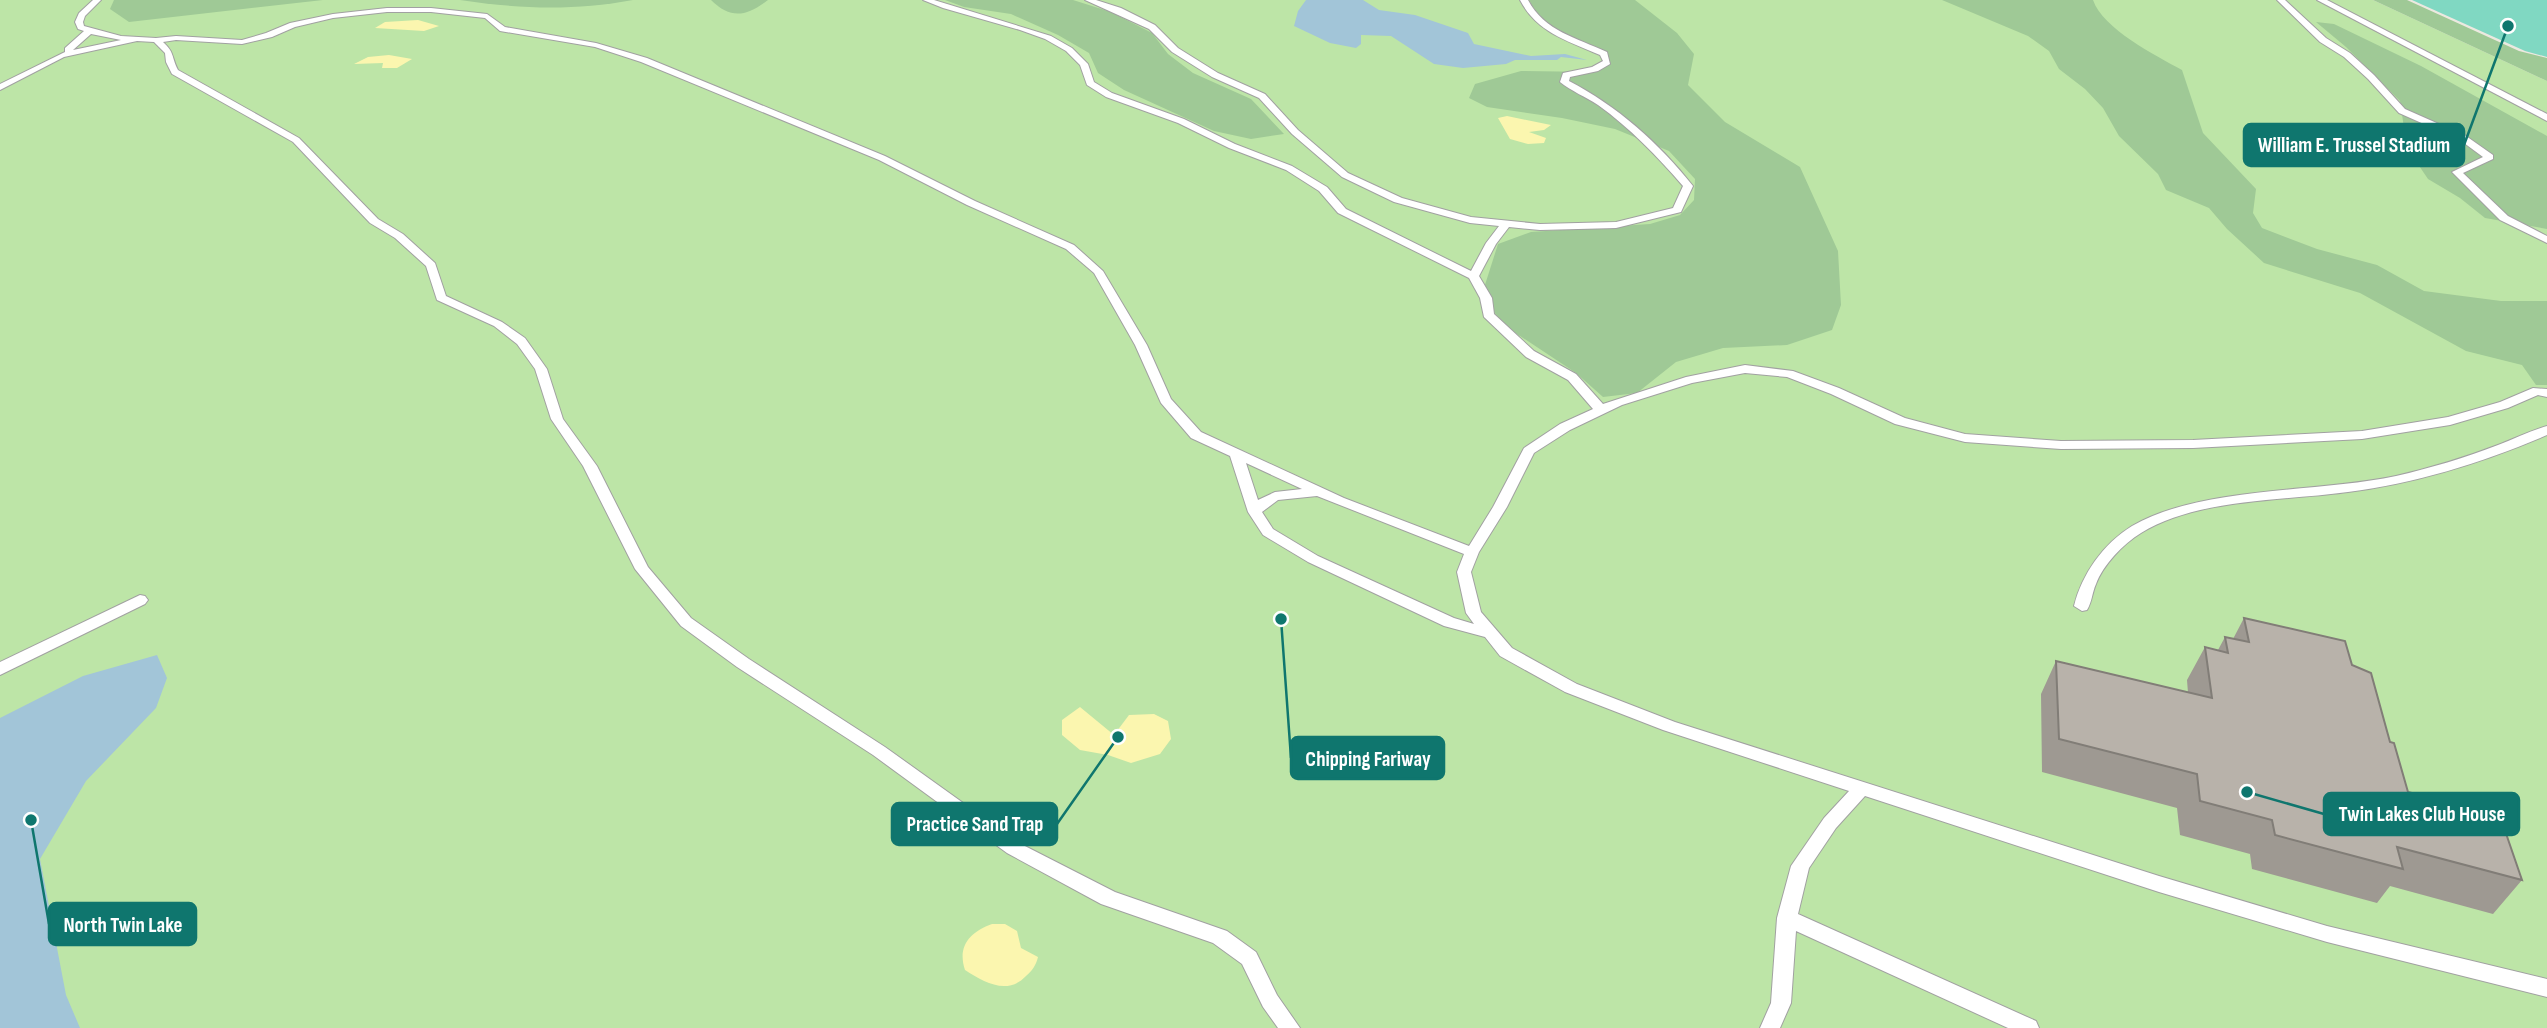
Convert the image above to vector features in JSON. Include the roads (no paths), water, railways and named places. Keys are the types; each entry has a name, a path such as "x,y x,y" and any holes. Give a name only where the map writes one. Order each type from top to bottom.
{"lane":[{"path":"97,0 82,15 79,22 81,27 134,40 186,38 242,42 293,25 333,16 387,10 431,10 487,16 503,29 596,45 644,60 882,158 971,203 1070,247 1098,271 1141,345 1165,400 1196,435 1319,493 1472,552"},
{"path":"927,0 946,9 1002,21 1055,41 1079,57 1090,71 1090,83 1109,95 1181,121 1232,146 1289,168 1323,189 1342,211 1473,276 1486,298 1488,316 1530,354 1572,377 1601,410"},
{"path":"1089,0 1118,10 1152,27 1175,50 1205,69 1262,96 1295,132 1345,175 1398,200 1470,220 1540,227 1616,225 1677,210 1688,186 1660,152 1580,90 1564,82 1566,75 1595,69 1607,62 1604,54 1545,28 1529,12 1524,0"},
{"path":"2281,0 2323,40 2347,55 2371,76 2402,111 2463,138 2490,157 2457,172 2504,218 2547,240"},
{"path":"2321,0 2547,118"},
{"path":"0,87 61,55 89,31"},
{"path":"61,55 134,40"},
{"path":"156,40 169,52 175,72 296,140 374,221 399,236 431,265 441,298 498,324 521,341 541,369 557,419 590,466 642,569 686,622 743,663 879,751 1013,848 1108,898 1220,937 1250,958 1270,1001 1286,1025"},
{"path":"1473,276 1491,243 1505,225"},
{"path":"2547,393 2537,391 2504,405 2450,421 2362,436 2193,444 2062,445 1965,438 1900,421 1835,391 1789,374 1745,369 1689,380 1618,402 1565,427 1529,451 1500,508 1472,552 1464,572 1474,613 1506,652 1570,688 1669,726 2159,884 2328,934 2547,988"},
{"path":"2082,606 2090,579 2114,550 2137,529 2175,514 2222,504 2375,484 2446,466 2519,443 2547,430"},
{"path":"1237,456 1255,512 1268,532 1313,559 1449,622 1490,633"},
{"path":"1255,512 1263,499 1282,494 1319,493"},
{"path":"0,669 140,600"},
{"path":"1770,1028 1781,1003 1787,918 1800,866 1830,823 1862,788"},
{"path":"1787,918 2029,1028"}],"water":[{"path":"1306,0 1363,0 1379,10 1415,15 1468,33 1474,44 1531,56 1565,54 1587,60 1561,57 1557,60 1515,60 1506,64 1463,68 1434,64 1391,36 1361,35 1361,44 1356,48 1330,43 1294,26 1298,11"},
{"path":"157,655 167,678 156,708 86,781 40,859 66,995 80,1028 0,1028 0,718 83,676"}],"place":[{"name":"William E. Trussel Stadium","path":"2508,26"},
{"name":"Chipping Fariway","path":"1281,619"},
{"name":"Practice Sand Trap","path":"1118,737"},
{"name":"Twin Lakes Club House","path":"2247,792"},
{"name":"North Twin Lake","path":"31,820"}]}
